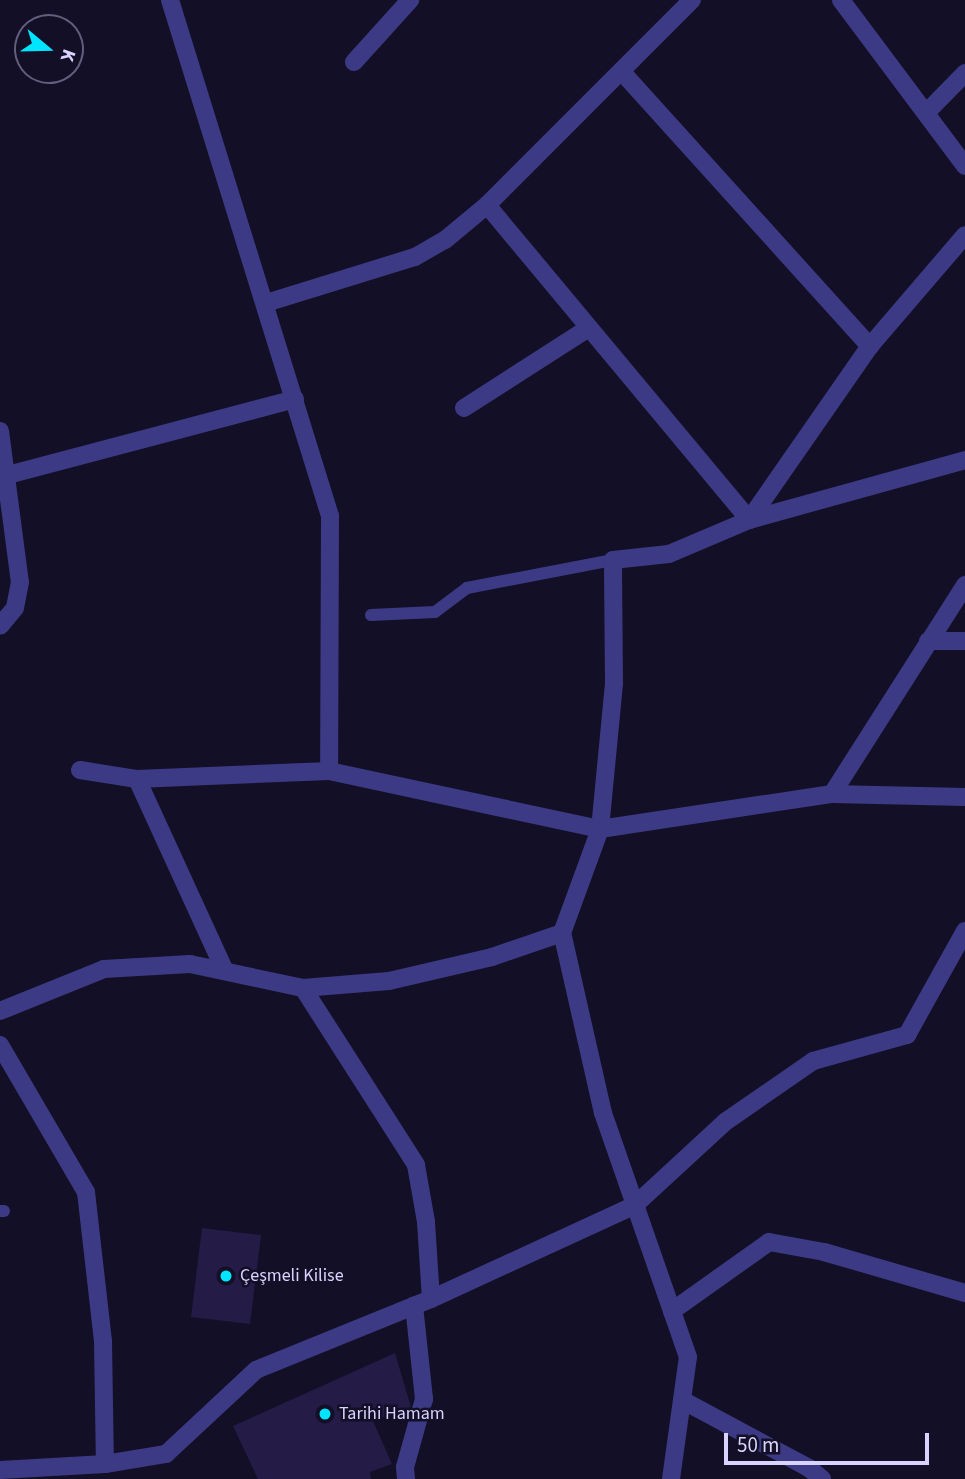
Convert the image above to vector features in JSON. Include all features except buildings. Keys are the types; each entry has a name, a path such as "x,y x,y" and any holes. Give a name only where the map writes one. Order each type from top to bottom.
{"street":[{"path":"170,0 330,516 329,771"},
{"path":"354,62 410,0"},
{"path":"266,303 415,257 445,240 487,205 692,0"},
{"path":"841,0 965,166"},
{"path":"622,72 870,346"},
{"path":"926,113 965,73"},
{"path":"487,205 587,329 749,520"},
{"path":"749,520 870,346 965,235"},
{"path":"464,408 587,329"},
{"path":"4,476 295,399"},
{"path":"0,430 20,582 15,608 0,626"},
{"path":"671,1479 688,1357 603,1113 562,933 600,830 614,683 613,560 669,554 749,520 965,460"},
{"path":"832,794 965,585"},
{"path":"928,641 965,641"},
{"path":"80,770 137,779 329,771 600,830 832,794 965,797"},
{"path":"137,779 225,971"},
{"path":"0,1470 105,1464 166,1454 256,1370 431,1299 635,1205 725,1122 813,1061 907,1035 965,931"},
{"path":"0,1011 104,969 190,964 303,988 389,981 492,957 562,933"},
{"path":"303,988 416,1165 426,1222 431,1299"},
{"path":"0,1045 86,1192 103,1341 105,1464"},
{"path":"672,1311 769,1242 824,1252 965,1293"},
{"path":"406,1479 405,1467 424,1399 414,1306"},
{"path":"682,1400 809,1468 822,1479"}],"lane":[{"path":"371,615 435,612 467,589 613,560"}],"place":[{"name":"Çeşmeli Kilise","path":"226,1276"},
{"name":"Tarihi Hamam","path":"325,1414"}]}
